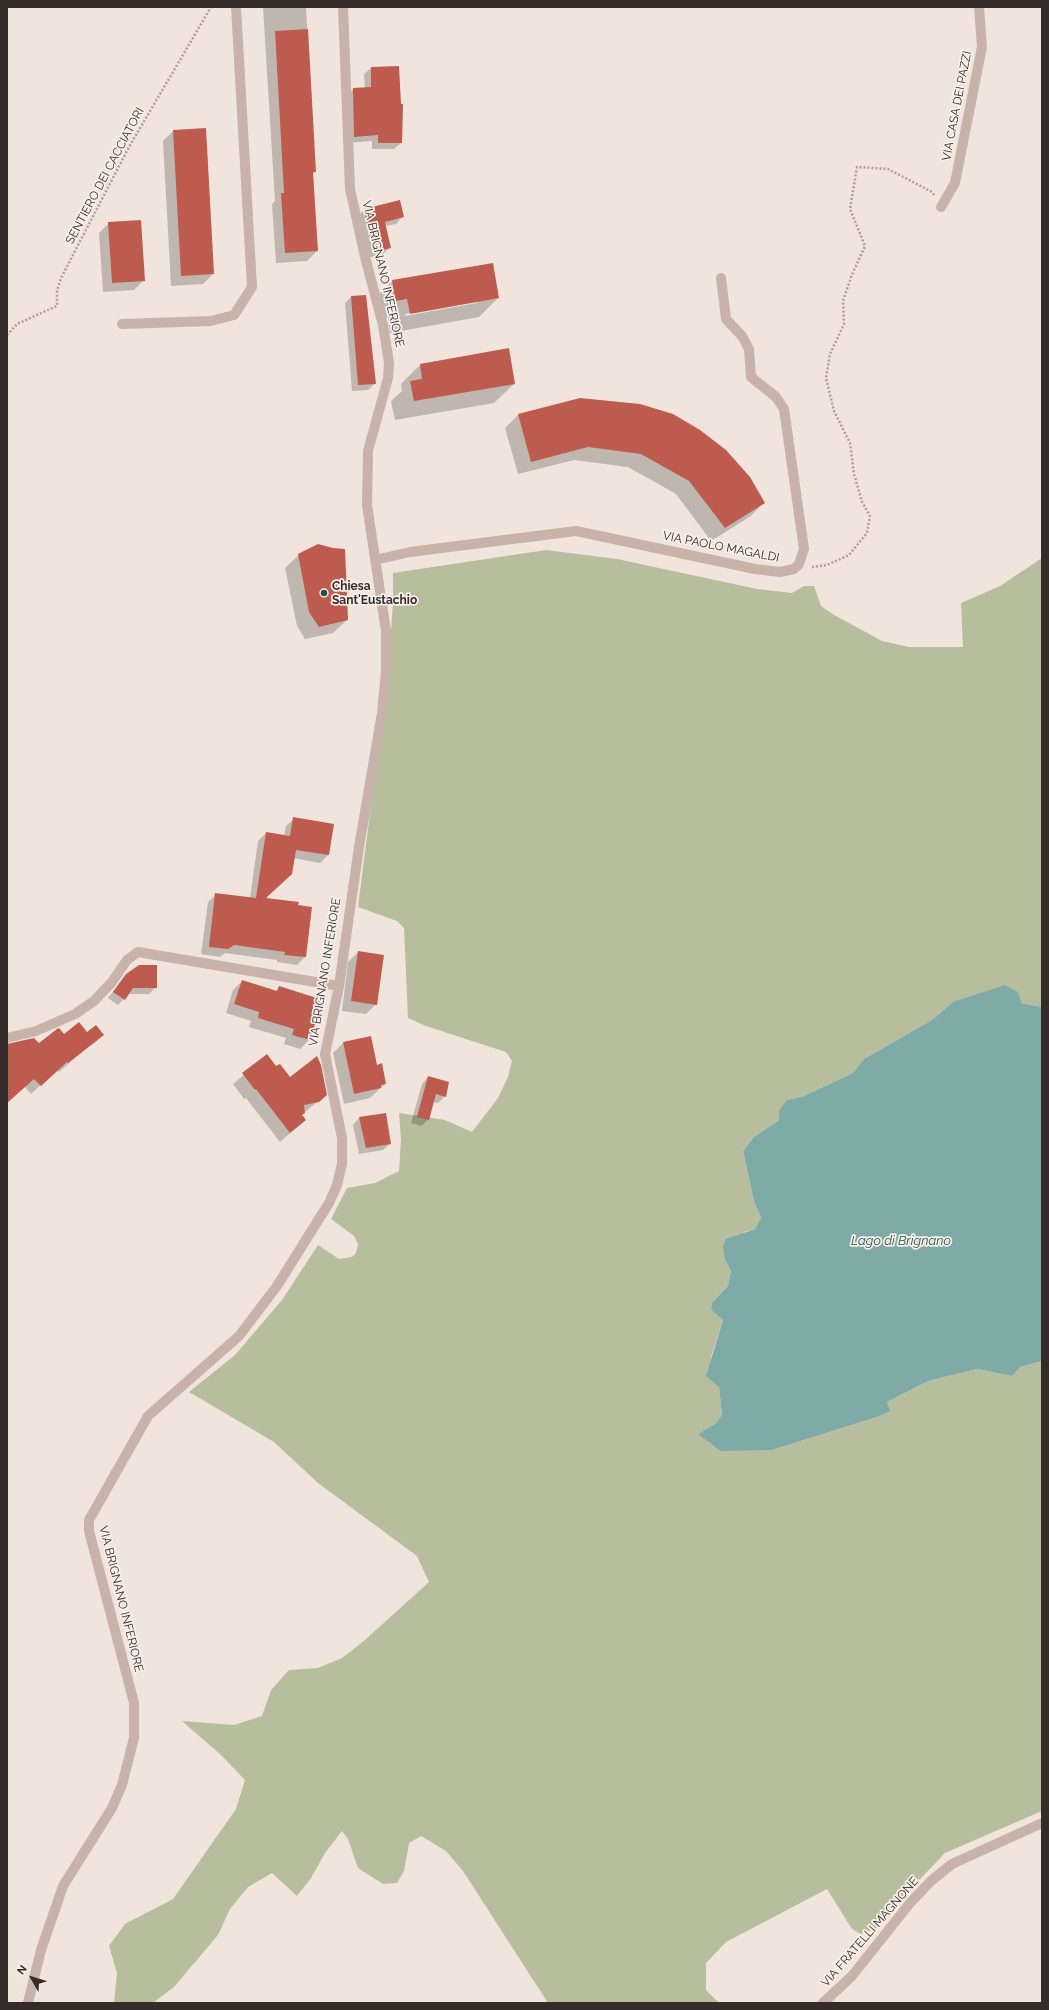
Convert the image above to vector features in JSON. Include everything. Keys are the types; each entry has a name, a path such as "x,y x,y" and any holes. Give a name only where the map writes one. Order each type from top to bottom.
{"street":[{"path":"122,324 211,321 234,315 252,287 236,7"},
{"name":"VIA BRIGNANO INFERIORE","path":"28,2003 32,1978 63,1886 112,1808 122,1786 134,1738 134,1703 89,1531 89,1520 148,1416 239,1336 280,1280 330,1203 340,1174 343,1151 342,1138 325,1054 339,986 358,847 382,713 386,672 386,632 367,505 368,451 388,378 388,350 383,325 365,257 350,188 343,7"},
{"name":"VIA CASA DEI PAZZI","path":"941,207 955,183 982,47 979,7"},
{"name":"VIA PAOLO MAGALDI","path":"375,560 410,552 576,531 755,569 780,572 794,569 799,564 804,550 784,408 776,397 751,377 748,349 742,336 726,319 721,278"},
{"path":"7,1038 36,1032 75,1014 94,1001 112,982 127,960 138,952 339,986"},
{"name":"VIA FRATELLI MAGNONE","path":"823,2003 852,1976 910,1903 931,1881 952,1864 1042,1823"}],"path":[{"name":"SENTIERO DEI CACCIATORI","path":"7,335 17,324 57,306 57,291 61,278 129,147 211,7"},
{"path":"794,569 827,565 849,555 867,533 870,516 862,502 854,474 850,443 834,410 826,378 830,354 844,324 843,302 850,277 865,246 850,208 857,167 888,169 912,183 932,192 941,207"}],"green space":[{"path":"546,550 617,559 757,589 792,593 804,586 814,586 821,606 834,615 882,641 909,647 963,647 961,603 1000,586 1042,558 1042,1007 1021,1003 953,1002 932,1020 864,1059 853,1073 804,1096 787,1100 779,1120 754,1137 743,1151 754,1201 761,1218 755,1229 744,1232 725,1259 731,1271 728,1286 712,1303 711,1310 723,1320 711,1357 719,1387 722,1415 716,1423 698,1434 772,1450 880,1416 889,1411 887,1402 928,1381 977,1369 1012,1376 1020,1367 1042,1361 1042,1811 945,1853 904,1896 877,1928 861,1934 852,1929 827,1889 726,1942 706,1963 706,1990 719,2003 548,2003 463,1871 446,1851 421,1836 409,1843 404,1871 397,1883 383,1884 358,1868 348,1839 342,1831 325,1853 311,1878 297,1896 272,1873 248,1887 230,1909 218,1935 174,1987 153,2003 114,2003 117,1973 109,1946 125,1924 173,1899 236,1809 245,1780 221,1755 182,1721 234,1725 262,1716 271,1690 289,1670 318,1668 342,1658 365,1640 429,1582 417,1556 318,1483 274,1442 189,1392 235,1355 282,1300 318,1245 339,1259 352,1257 356,1253 358,1244 354,1236 331,1219 347,1188 375,1183 399,1171 401,1140 399,1113 445,1120 472,1132 498,1098 508,1077 512,1061 506,1052 426,1026 408,1018 404,928 397,921 358,907 388,673 393,603 393,573"}],"water":[{"name":"Lago di Brignano","path":"1005,985 1018,992 1021,1003 1042,1007 1042,1361 1020,1367 1012,1376 977,1369 928,1381 887,1402 890,1411 880,1416 772,1450 721,1451 698,1434 716,1423 722,1415 719,1387 706,1376 723,1320 711,1310 712,1303 728,1286 731,1271 725,1259 723,1247 726,1239 755,1229 761,1218 754,1201 743,1151 754,1137 779,1120 779,1110 787,1100 804,1096 853,1073 864,1059 932,1020 953,1002"}],"building":[{"path":"308,29 316,172 313,172 318,251 285,253 281,193 284,193 275,31"},
{"path":"399,66 401,104 403,104 402,143 378,143 378,135 354,137 353,88 371,87 371,67"},
{"path":"206,128 214,274 181,276 173,130"},
{"path":"400,200 404,217 385,222 391,248 374,252 364,209"},
{"path":"141,220 145,281 112,283 108,222"},
{"path":"493,263 499,298 410,314 407,299 395,301 392,280"},
{"path":"366,295 376,384 358,385 351,296"},
{"path":"509,348 515,384 414,401 410,381 422,379 420,364"},
{"path":"580,398 640,404 673,414 700,430 726,450 750,477 765,503 725,528 689,481 641,454 588,447 531,462 518,414"},
{"path":"318,544 333,548 345,549 348,620 319,627 309,612 298,554"},
{"path":"293,817 334,824 329,855 296,850 292,874 266,898 299,902 298,905 312,907 306,957 284,955 285,952 234,945 228,949 209,947 215,893 256,898 266,832 290,836"},
{"path":"358,951 384,955 377,1005 351,1001"},
{"path":"139,965 157,965 157,988 133,988 125,1000 113,992 126,974"},
{"path":"242,980 277,991 279,986 323,1000 310,1040 292,1035 294,1029 258,1018 259,1012 234,1004"},
{"path":"79,1022 87,1032 96,1025 104,1035 68,1063 67,1062 41,1086 34,1079 7,1103 7,1044 34,1038 39,1043 57,1029 59,1028 64,1034"},
{"path":"371,1036 377,1065 382,1063 386,1084 381,1085 381,1088 354,1094 343,1042"},
{"path":"267,1054 276,1066 280,1064 290,1077 317,1056 321,1065 327,1095 319,1102 304,1105 305,1113 302,1115 306,1120 290,1133 242,1073"},
{"path":"428,1076 449,1082 446,1097 436,1094 429,1120 417,1117"},
{"path":"386,1113 391,1144 366,1148 359,1117"}],"place":[{"name":"Chiesa Sant'Eustachio","path":"324,593"}]}
